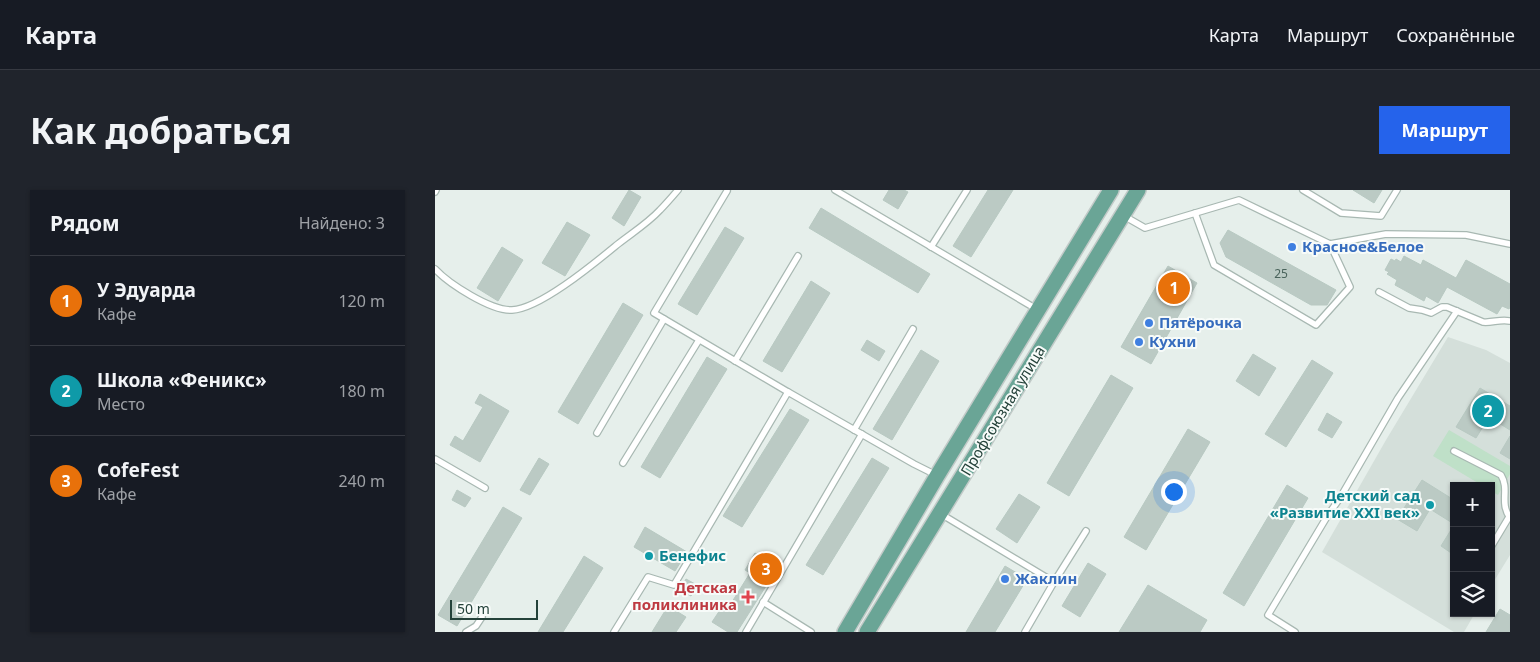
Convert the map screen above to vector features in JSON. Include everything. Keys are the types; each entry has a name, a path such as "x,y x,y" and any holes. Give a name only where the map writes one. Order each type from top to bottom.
{"main road":[{"name":"Профсоюзная улица","path":"845,632 937,476 1111,190"},
{"name":"Профсоюзная улица","path":"867,632 1138,190"}],"lane":[{"path":"435,269 441,276 465,293 498,308 511,310 525,307 581,273 659,211 678,190"},
{"path":"835,190 1038,310"},
{"path":"931,247 967,190"},
{"path":"1303,190 1341,213 1381,216 1397,190"},
{"path":"727,191 653,313 937,476"},
{"path":"1123,216 1145,228 1239,200 1330,244 1386,234 1466,235 1510,244"},
{"path":"1195,213 1214,264 1316,325 1350,287 1330,244"},
{"path":"735,361 797,256"},
{"path":"1379,292 1409,308 1431,313 1447,307 1483,322 1488,323 1502,319 1510,321"},
{"path":"1295,632 1268,615 1340,498 1398,398 1457,311"},
{"path":"597,433 664,319"},
{"path":"854,430 913,329"},
{"path":"623,462 699,340"},
{"path":"614,632 648,577 675,585 788,392"},
{"path":"746,632 862,434"},
{"path":"1454,451 1501,475 1507,480 1509,488 1506,511 1510,518 1495,541"},
{"path":"435,459 485,488"},
{"path":"941,514 1054,582"},
{"path":"1027,632 1054,582 1086,531"},
{"path":"763,602 811,632"},
{"path":"466,632 476,626 482,617"}],"shaded area":[{"path":"1448,337 1486,350 1510,363 1510,555 1495,579 1495,482 1450,482 1450,617 1473,617 1464,632 1454,632 1322,552"}],"green space":[{"path":"1449,430 1510,466 1510,474 1498,495 1495,493 1495,482 1476,482 1433,456"}],"building":[{"path":"629,190 641,197 624,226 612,218"},
{"path":"889,190 904,190 908,192 898,209 883,200"},
{"path":"988,190 1013,190 971,257 953,246"},
{"path":"1353,190 1382,190 1374,203"},
{"path":"821,208 930,274 918,293 809,228"},
{"path":"567,222 590,235 565,276 542,263"},
{"path":"725,227 744,238 697,315 678,304"},
{"path":"1228,230 1336,290 1327,305 1311,305 1226,257 1220,243"},
{"path":"502,247 523,260 498,301 477,288"},
{"path":"1404,256 1421,265 1423,260 1456,278 1466,260 1510,284 1510,307 1509,309 1502,306 1497,314 1447,287 1438,303 1426,296 1424,301 1395,285 1397,280 1387,274 1389,272 1385,270 1391,259 1401,262"},
{"path":"1168,266 1197,283 1151,364 1121,347"},
{"path":"811,281 830,293 782,372 763,361"},
{"path":"623,303 643,315 578,424 558,412"},
{"path":"867,340 885,351 879,361 861,350"},
{"path":"921,350 939,361 892,440 873,429"},
{"path":"1253,354 1276,368 1259,396 1236,381"},
{"path":"707,357 727,369 660,478 641,467"},
{"path":"1312,360 1333,373 1286,447 1265,434"},
{"path":"1111,375 1133,388 1069,496 1047,483"},
{"path":"1480,388 1510,406 1510,430 1489,417 1476,438 1456,427"},
{"path":"480,394 509,411 480,462 450,445 455,436 463,441 483,407 475,403"},
{"path":"790,409 809,420 742,527 723,516"},
{"path":"1327,413 1342,422 1332,438 1318,430"},
{"path":"1188,429 1210,442 1146,550 1124,537"},
{"path":"1510,436 1510,459 1500,453"},
{"path":"539,458 549,464 530,495 520,490"},
{"path":"872,458 889,468 823,575 806,565"},
{"name":"Детский сад «Развитие XXI век»","path":"1422,480 1450,498 1450,522 1430,509 1417,531 1397,519"},
{"path":"1287,485 1308,498 1244,606 1223,593"},
{"path":"457,490 471,498 465,507 452,500"},
{"path":"1019,494 1040,507 1017,543 996,529"},
{"path":"503,507 522,518 457,626 438,615"},
{"path":"645,527 687,552 675,571 634,547"},
{"path":"1450,531 1450,552 1441,546"},
{"path":"755,553 778,567 737,632 728,632 712,622 722,607 727,610 750,573 745,570"},
{"path":"584,556 603,568 563,632 538,632"},
{"path":"1088,563 1106,574 1080,617 1062,606"},
{"path":"1005,566 1027,579 995,632 966,632"},
{"path":"686,579 697,585 691,596 680,590"},
{"path":"1148,585 1207,620 1200,632 1119,632"},
{"path":"668,606 686,617 676,632 652,632"},
{"path":"1500,609 1510,615 1510,632 1486,632"}],"place":[{"name":"Красное&Белое","path":"1292,247"},
{"name":"У Эдуарда","path":"1174,288"},
{"name":"Пятёрочка","path":"1149,323"},
{"name":"Кухни","path":"1139,342"},
{"name":"Школа «Феникс»","path":"1488,411"},
{"name":"Детский сад «Развитие XXI век»","path":"1430,505"},
{"name":"Бенефис","path":"649,556"},
{"name":"CofeFest","path":"766,569"},
{"name":"Жаклин","path":"1005,579"},
{"name":"Детская поликлиника","path":"748,597"}]}
